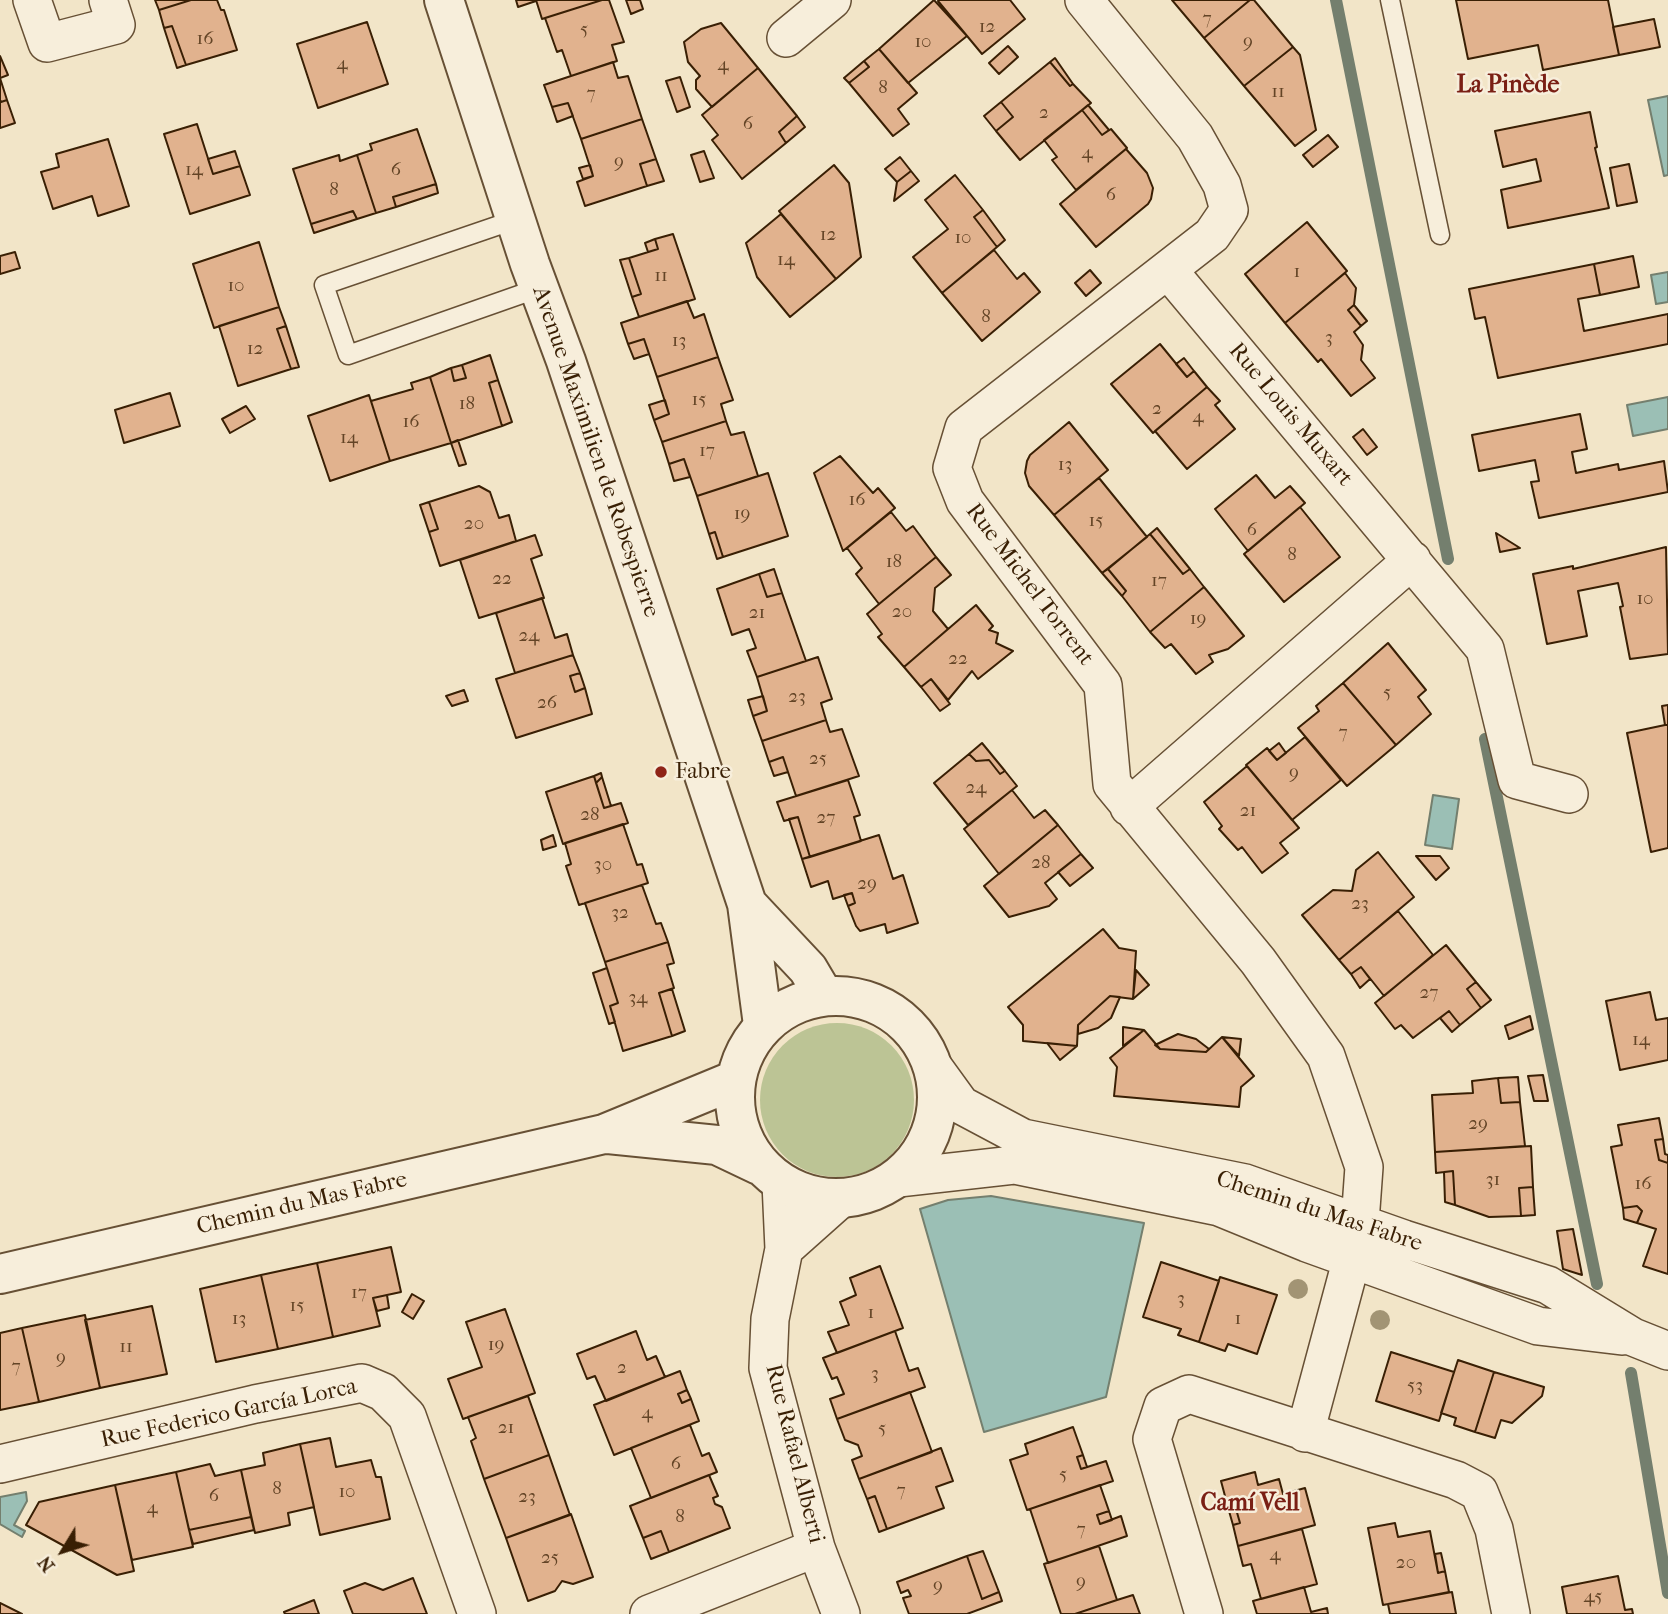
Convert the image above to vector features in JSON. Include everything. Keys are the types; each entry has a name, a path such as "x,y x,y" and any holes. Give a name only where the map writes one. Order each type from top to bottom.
{"street":[{"path":"32,0 47,43 116,25 108,0"},
{"name":"Avenue Maximilien de Robespierre","path":"444,0 538,288 566,361 747,904 763,1025"},
{"path":"786,38 832,0"},
{"name":"Rue Michel Torrent","path":"1084,0 1195,137 1222,185 1229,209 1212,234 964,428 952,468 965,501 1103,685 1112,784 1258,961 1326,1056 1364,1167 1360,1222 1305,1433"},
{"name":"Rue Louis Muxart","path":"1168,270 1485,649 1517,780 1569,794"},
{"path":"1129,807 1412,560"},
{"name":"Avenue Maximilien de Robespierre","path":"747,904 808,969 824,996"},
{"path":"824,996 852,996 878,1004 902,1020 920,1041 932,1065 937,1097 933,1128 919,1156 898,1178 880,1189 859,1197 839,1200 809,1195 770,1174 743,1139 734,1110 735,1080 745,1050 763,1025 791,1005 824,996"},
{"name":"Chemin du Mas Fabre","path":"932,1065 961,1105 1023,1138 1245,1184 1548,1285 1633,1337 1668,1351"},
{"name":"Chemin du Mas Fabre","path":"0,1274 604,1134 735,1080"},
{"name":"Chemin du Mas Fabre","path":"604,1134 717,1146 770,1174"},
{"name":"Chemin du Mas Fabre","path":"898,1178 1014,1165 1219,1208 1538,1326 1633,1337"},
{"name":"Rue Rafael Alberti","path":"770,1174 784,1249 770,1319 768,1368 816,1548 841,1614"},
{"path":"784,1249 839,1200"},
{"name":"Rue Federico García Lorca","path":"0,1464 256,1404 362,1383 383,1392 407,1416 477,1614"},
{"path":"1204,1614 1152,1439 1163,1406 1189,1394 1456,1480 1479,1492 1494,1529 1511,1614"},
{"path":"649,1614 816,1548"}],"lane":[{"path":"1391,0 1440,235"},
{"path":"517,219 324,285 348,355 538,288"}],"green space":[{"path":"837,1023 866,1029 891,1046 908,1071 914,1100 908,1129 891,1154 866,1171 837,1177 808,1171 783,1154 766,1129 760,1100 766,1071 783,1046 808,1029"}],"water":[{"path":"1668,96 1668,175 1664,176 1648,100"},
{"path":"1668,272 1668,302 1656,304 1651,275"},
{"path":"1668,397 1668,429 1633,436 1627,405"},
{"path":"1433,795 1459,799 1452,849 1425,845"},
{"path":"991,1196 1144,1223 1106,1397 984,1432 920,1209 948,1200"},
{"path":"26,1492 27,1501 14,1525 25,1531 22,1537 0,1524 0,1497"}],"building":[{"path":"155,0 191,0 159,10"},
{"path":"191,0 217,0 221,10 224,10 237,50 186,65 172,26 164,28 159,10"},
{"path":"516,0 536,0 536,1 518,7"},
{"path":"536,0 602,0 542,19"},
{"path":"609,0 624,42 612,45 617,61 571,76 562,50 557,52 545,18"},
{"path":"626,0 640,0 643,9 631,14"},
{"path":"934,0 967,36 908,83 879,49"},
{"path":"939,0 1010,0 1025,19 982,54"},
{"path":"1172,0 1250,0 1204,38"},
{"path":"1250,0 1254,0 1293,47 1244,86 1204,38"},
{"path":"1456,0 1608,0 1619,55 1543,70 1538,45 1468,59"},
{"path":"1654,19 1660,47 1619,55 1613,27"},
{"path":"367,22 388,84 318,108 297,44"},
{"path":"721,23 758,68 712,107 696,89 696,80 700,76 688,62 684,42 701,29"},
{"path":"172,26 186,65 177,68 164,28"},
{"path":"1008,46 1018,57 999,74 989,63"},
{"path":"1293,47 1300,55 1316,130 1295,146 1244,86"},
{"path":"879,49 917,93 898,109 909,124 893,136 849,83 869,67 864,61"},
{"path":"0,56 8,75 0,78"},
{"path":"1055,58 1073,84 1070,86 1050,62"},
{"path":"864,61 869,67 849,83 844,78"},
{"path":"613,62 618,78 628,76 642,119 581,139 568,103 552,107 544,85"},
{"path":"1050,62 1070,86 1073,84 1091,103 1020,160 996,131 1013,117 1001,102"},
{"path":"758,68 797,116 779,132 786,143 742,179 712,140 718,135 702,115"},
{"path":"680,77 690,107 677,112 666,81"},
{"path":"0,78 7,100 1,102 0,100"},
{"path":"0,100 7,100 15,123 0,128"},
{"path":"1001,102 1013,117 996,131 984,116"},
{"path":"568,103 573,116 557,122 552,107"},
{"path":"1088,105 1109,130 1102,135 1082,110"},
{"path":"1082,110 1102,135 1111,129 1127,148 1076,190 1052,160 1057,157 1044,140"},
{"path":"1590,112 1609,208 1508,228 1501,190 1541,181 1536,159 1503,167 1495,131"},
{"path":"797,116 805,127 786,143 779,132"},
{"path":"642,119 656,159 640,164 647,186 585,206 577,182 593,176 581,139"},
{"path":"197,124 213,174 240,166 250,195 190,214 164,134"},
{"path":"417,129 436,184 393,197 396,207 376,213 357,155 372,150 370,144"},
{"path":"1328,135 1338,147 1313,167 1303,155"},
{"path":"108,139 129,206 98,216 92,196 53,209 41,172 59,167 56,154"},
{"path":"1126,149 1147,173 1153,188 1151,199 1096,247 1060,204"},
{"path":"235,151 240,166 213,174 208,159"},
{"path":"704,151 714,178 700,182 691,155"},
{"path":"339,155 340,161 357,155 376,213 357,219 353,211 311,224 293,169"},
{"path":"900,157 911,171 897,182 885,169"},
{"path":"656,159 664,181 647,186 640,164"},
{"path":"1629,164 1637,202 1617,206 1610,168"},
{"path":"590,165 593,176 583,179 579,168"},
{"path":"834,165 849,183 861,257 836,279 779,211"},
{"path":"911,171 919,181 894,201 897,182"},
{"path":"955,175 983,210 974,217 997,247 942,293 913,257 948,229 925,200"},
{"path":"436,184 438,193 396,207 393,197"},
{"path":"983,210 1005,240 997,247 974,217"},
{"path":"353,211 357,219 314,233 311,224"},
{"path":"781,214 836,279 790,317 757,277 746,243"},
{"path":"1307,222 1347,271 1285,323 1245,274"},
{"path":"673,234 695,299 639,317 632,297 641,294 629,258 658,249 655,239"},
{"path":"655,239 658,249 648,252 645,243"},
{"path":"259,242 279,307 214,328 193,264"},
{"path":"994,250 1017,279 1024,273 1040,292 982,341 942,293"},
{"path":"15,252 20,268 0,274 0,256"},
{"path":"1633,256 1639,287 1600,295 1594,264"},
{"path":"629,258 641,294 632,297 620,260"},
{"path":"1594,264 1600,295 1578,299 1584,331 1668,314 1668,344 1498,378 1485,317 1475,319 1469,289"},
{"path":"1090,270 1101,283 1086,296 1075,283"},
{"path":"1345,273 1356,288 1354,305 1348,310 1361,326 1354,332 1363,345 1361,360 1375,378 1351,396 1321,359 1318,362 1285,323"},
{"path":"687,301 694,318 704,314 718,357 657,377 644,339 628,344 621,323"},
{"path":"1354,305 1367,321 1361,326 1348,310"},
{"path":"279,307 286,326 277,329 291,369 238,386 219,326"},
{"path":"286,326 299,367 291,369 277,329"},
{"path":"644,339 649,354 634,359 628,344"},
{"path":"1160,344 1187,377 1194,371 1207,387 1153,433 1111,384"},
{"path":"490,355 498,380 489,383 502,426 451,443 430,377 451,368 454,381 466,378 462,365"},
{"path":"718,357 733,400 721,404 726,421 662,442 654,420 669,414 657,377"},
{"path":"1184,358 1194,371 1187,377 1176,364"},
{"path":"462,365 466,378 454,381 451,368"},
{"path":"430,377 451,443 390,461 371,401 413,389 411,383"},
{"path":"498,380 512,422 502,426 489,383"},
{"path":"1207,387 1220,401 1215,405 1235,429 1187,469 1155,431"},
{"path":"170,393 180,426 124,443 115,410"},
{"path":"369,395 390,461 330,481 308,416"},
{"path":"665,400 669,414 654,420 649,405"},
{"path":"246,406 255,419 230,433 222,419"},
{"path":"1580,414 1587,449 1572,452 1576,473 1618,464 1619,470 1664,461 1668,492 1539,518 1531,482 1539,481 1535,460 1479,471 1472,435"},
{"path":"726,421 731,435 744,432 758,476 697,496 684,459 669,464 662,442"},
{"path":"1069,422 1108,470 1054,515 1029,486 1025,473 1030,455"},
{"path":"1363,429 1377,447 1367,455 1353,437"},
{"path":"458,440 466,464 459,466 451,443"},
{"path":"840,456 873,493 878,488 895,508 843,551 814,473"},
{"path":"684,459 690,477 674,481 669,464"},
{"path":"768,473 788,536 723,557 715,532 709,534 697,496"},
{"path":"1256,475 1275,498 1290,486 1305,503 1248,551 1215,509"},
{"path":"1099,478 1147,537 1102,573 1054,515"},
{"path":"479,486 490,492 499,518 509,515 516,541 440,566 429,532 438,529 429,502"},
{"path":"429,502 438,529 429,532 420,505"},
{"path":"1300,507 1340,557 1284,602 1244,554"},
{"path":"891,512 906,531 913,526 936,557 879,604 856,574 862,568 847,548"},
{"path":"1157,528 1190,569 1183,574 1150,534"},
{"path":"715,532 723,557 717,559 709,534"},
{"path":"1496,533 1520,548 1500,552"},
{"path":"1150,534 1183,574 1190,569 1204,587 1150,632 1122,596 1126,591 1108,569"},
{"path":"535,535 542,555 531,559 544,598 479,618 460,560"},
{"path":"1666,547 1668,654 1630,659 1618,583 1578,591 1587,636 1547,644 1533,574 1573,566 1573,569"},
{"path":"936,557 951,575 935,588 933,611 948,629 904,667 878,637 882,634 867,614"},
{"path":"774,569 782,593 767,597 759,574"},
{"path":"1108,569 1126,591 1122,596 1102,573"},
{"path":"759,574 767,597 782,593 806,661 757,677 747,651 756,648 749,629 732,635 717,589"},
{"path":"1204,587 1244,636 1228,649 1209,655 1213,662 1196,674 1171,644 1165,648 1150,632"},
{"path":"542,598 555,638 567,634 573,655 515,673 496,613"},
{"path":"976,605 993,626 989,630 998,633 996,643 1013,651 978,679 972,671 948,700 931,679 921,687 904,667"},
{"path":"1388,643 1426,690 1418,697 1431,714 1396,745 1343,683"},
{"path":"573,655 580,673 570,676 575,692 585,688 592,714 516,738 496,679"},
{"path":"818,657 832,699 821,703 826,720 762,741 753,716 767,711 757,677"},
{"path":"580,673 585,688 575,692 570,676"},
{"path":"931,679 950,704 940,711 921,687"},
{"path":"1343,683 1396,745 1347,786 1298,728 1319,711 1316,706"},
{"path":"464,690 468,701 452,706 446,696"},
{"path":"763,696 767,711 753,716 748,700"},
{"path":"1668,705 1668,725 1665,725 1662,706"},
{"path":"826,720 830,732 842,729 859,776 796,796 783,757 769,762 762,741"},
{"path":"1668,725 1668,848 1651,852 1627,733"},
{"path":"1305,737 1341,780 1292,820 1246,765 1267,748 1277,760"},
{"path":"982,743 1005,771 1000,774 989,760 976,761 969,754"},
{"path":"1279,743 1286,753 1277,760 1269,751"},
{"path":"969,754 976,761 989,760 1000,774 1005,771 1017,786 968,825 934,783"},
{"path":"783,757 788,772 774,776 769,762"},
{"path":"1247,766 1299,828 1280,843 1288,853 1262,873 1242,847 1238,850 1219,829 1222,826 1204,802"},
{"path":"601,773 602,777 596,783 594,776"},
{"path":"594,776 604,808 621,803 628,823 563,844 546,792"},
{"path":"602,777 611,806 604,808 596,783"},
{"path":"848,780 860,815 854,817 861,841 810,857 798,817 784,821 777,802"},
{"path":"1012,790 1034,818 1045,810 1058,825 999,874 964,829"},
{"path":"798,817 810,857 802,859 789,819"},
{"path":"623,824 637,865 642,864 648,883 579,905 566,866 571,864 565,843"},
{"path":"1058,825 1081,854 1045,883 1057,899 1049,906 1009,917 984,886"},
{"path":"553,835 556,846 543,850 541,840"},
{"path":"879,835 893,879 903,875 918,923 887,933 885,924 860,931 848,906 855,903 852,893 833,899 828,881 811,887 802,859"},
{"path":"1378,852 1414,897 1339,960 1302,915 1333,890 1352,891 1356,870"},
{"path":"1081,854 1093,868 1070,886 1058,872"},
{"path":"1416,856 1440,856 1449,868 1436,880"},
{"path":"642,885 656,924 661,923 668,942 605,962 585,903"},
{"path":"852,893 855,903 848,906 844,895"},
{"path":"1398,911 1433,955 1384,996 1361,967 1351,974 1339,960"},
{"path":"1103,929 1119,948 1136,951 1133,999 1110,996 1078,1025 1077,1046 1023,1041 1023,1025 1008,1007"},
{"path":"668,942 674,963 667,965 674,988 659,993 672,1036 623,1051 610,1006 618,1003 605,962"},
{"path":"1446,945 1476,982 1467,989 1481,1008 1460,1025 1449,1011 1413,1038 1401,1025 1395,1029 1375,1003"},
{"path":"1361,967 1370,979 1360,988 1351,974"},
{"path":"607,968 618,1003 610,1006 615,1022 609,1024 593,973"},
{"path":"1136,970 1149,985 1133,999"},
{"path":"1476,982 1491,1000 1481,1008 1467,989"},
{"path":"672,989 685,1031 672,1036 659,993"},
{"path":"1650,992 1656,1020 1668,1018 1668,1060 1620,1070 1606,1001"},
{"path":"1110,996 1120,997 1111,1018 1098,1028 1078,1034 1078,1025"},
{"path":"1449,1011 1460,1025 1452,1032 1440,1018"},
{"path":"1530,1016 1533,1029 1509,1039 1505,1026"},
{"path":"1123,1027 1144,1030 1123,1046"},
{"path":"1144,1030 1160,1049 1206,1052 1222,1037 1254,1076 1241,1087 1239,1107 1114,1096 1117,1067 1110,1058"},
{"path":"1178,1034 1196,1039 1209,1049 1206,1052 1160,1049 1155,1045"},
{"path":"1222,1037 1241,1039 1239,1056"},
{"path":"1047,1043 1077,1046 1060,1060"},
{"path":"1543,1075 1548,1101 1534,1101 1528,1076"},
{"path":"1518,1077 1520,1102 1501,1103 1498,1078"},
{"path":"1498,1078 1501,1103 1520,1102 1525,1146 1435,1152 1432,1095 1473,1093 1472,1081"},
{"path":"1659,1118 1663,1139 1655,1140 1659,1160 1668,1163 1668,1274 1643,1266 1656,1229 1637,1223 1642,1211 1637,1206 1623,1208 1611,1147 1622,1145 1618,1125"},
{"path":"1663,1139 1668,1163 1659,1160 1655,1140"},
{"path":"1531,1146 1533,1187 1519,1188 1521,1216 1489,1217 1455,1205 1453,1171 1436,1173 1435,1152"},
{"path":"1453,1171 1455,1205 1445,1202 1444,1172"},
{"path":"1533,1187 1535,1215 1521,1216 1519,1188"},
{"path":"1637,1206 1642,1211 1637,1223 1624,1219 1623,1208"},
{"path":"1573,1229 1582,1275 1563,1269 1557,1231"},
{"path":"391,1247 401,1292 373,1298 380,1326 333,1337 317,1263"},
{"path":"1161,1262 1219,1281 1199,1342 1178,1335 1181,1329 1143,1317"},
{"path":"317,1263 333,1337 278,1349 261,1275"},
{"path":"880,1266 903,1328 837,1353 828,1332 849,1325 840,1302 856,1295 850,1278"},
{"path":"261,1275 278,1349 216,1362 200,1289"},
{"path":"1220,1277 1277,1295 1257,1354 1228,1344 1225,1351 1199,1342"},
{"path":"412,1294 424,1301 413,1319 402,1312"},
{"path":"387,1295 389,1308 377,1311 373,1298"},
{"path":"152,1306 167,1374 100,1388 85,1320"},
{"path":"505,1309 535,1393 463,1419 448,1379 482,1367 466,1322"},
{"path":"85,1315 100,1388 39,1402 22,1328"},
{"path":"22,1328 39,1402 0,1410 0,1333"},
{"path":"636,1331 647,1360 656,1356 665,1377 606,1401 595,1376 587,1379 577,1354"},
{"path":"895,1331 909,1371 918,1368 925,1387 837,1419 830,1399 844,1394 837,1377 832,1379 823,1358"},
{"path":"1391,1352 1454,1372 1439,1421 1376,1401"},
{"path":"1458,1360 1494,1372 1475,1432 1454,1425 1456,1418 1441,1413"},
{"path":"680,1371 687,1390 678,1394 682,1403 691,1399 699,1421 614,1455 594,1405"},
{"path":"1494,1372 1544,1387 1542,1396 1512,1423 1501,1420 1495,1438 1475,1432"},
{"path":"687,1390 691,1399 682,1403 678,1394"},
{"path":"910,1392 932,1452 859,1479 852,1460 862,1456 858,1445 845,1440 837,1419"},
{"path":"528,1396 549,1455 484,1479 471,1441 476,1438 468,1417"},
{"path":"690,1425 702,1456 709,1453 717,1472 651,1498 631,1448"},
{"path":"1073,1427 1083,1455 1077,1457 1081,1469 1106,1461 1113,1481 1027,1510 1010,1460 1028,1454 1025,1444"},
{"path":"330,1438 336,1467 371,1460 376,1477 381,1477 390,1519 320,1535 300,1444"},
{"path":"300,1444 314,1507 288,1513 290,1525 255,1533 241,1470 265,1465 263,1453"},
{"path":"941,1448 953,1481 936,1487 944,1508 887,1529 875,1496 867,1499 859,1479"},
{"path":"549,1455 570,1515 506,1538 484,1479"},
{"path":"1083,1455 1087,1467 1081,1469 1077,1457"},
{"path":"210,1464 215,1476 241,1470 251,1517 189,1530 176,1472"},
{"path":"176,1472 193,1547 132,1560 115,1485"},
{"path":"1255,1472 1258,1485 1279,1479 1283,1494 1305,1488 1315,1525 1238,1546 1233,1525 1240,1523 1236,1509 1229,1511 1221,1481"},
{"path":"709,1475 718,1496 713,1498 715,1504 722,1507 730,1528 669,1552 661,1531 643,1538 630,1506"},
{"path":"115,1485 134,1571 117,1575 26,1525 39,1502"},
{"path":"1100,1485 1109,1511 1097,1515 1100,1524 1121,1516 1127,1536 1048,1563 1030,1509"},
{"path":"875,1496 887,1529 879,1532 867,1499"},
{"path":"1236,1509 1240,1523 1233,1525 1229,1511"},
{"path":"1109,1511 1112,1520 1100,1524 1097,1515"},
{"path":"571,1514 593,1577 573,1584 562,1581 555,1591 528,1601 506,1538"},
{"path":"251,1517 254,1530 193,1544 189,1530"},
{"path":"1395,1523 1398,1537 1430,1531 1438,1573 1445,1571 1449,1592 1383,1605 1368,1528"},
{"path":"1302,1529 1317,1584 1261,1599 1251,1564 1243,1566 1238,1546"},
{"path":"661,1531 669,1552 651,1559 643,1538"},
{"path":"1099,1546 1117,1600 1075,1614 1061,1614 1044,1564"},
{"path":"983,1551 999,1592 982,1599 967,1556"},
{"path":"1441,1553 1445,1571 1438,1573 1435,1554"},
{"path":"967,1556 982,1599 999,1592 1002,1601 967,1614 909,1614 903,1598 911,1596 908,1590 901,1593 897,1582"},
{"path":"1618,1576 1625,1610 1632,1609 1633,1614 1567,1614 1562,1587"},
{"path":"413,1578 427,1614 353,1614 344,1591 365,1583 383,1590"},
{"path":"1304,1587 1311,1612 1327,1608 1328,1614 1257,1614 1253,1601"},
{"path":"1452,1592 1456,1614 1390,1614 1388,1604"},
{"path":"1133,1595 1140,1614 1075,1614 1117,1600"},
{"path":"314,1600 319,1614 284,1612"},
{"path":"0,1603 22,1614 0,1614"}],"waterway":[{"path":"1336,0 1448,559"},
{"path":"1485,739 1597,1284"},
{"path":"1631,1373 1668,1593"}],"place":[{"name":"Fabre","path":"661,772"}],"district":[{"name":"La Pinède","path":"1508,86"},
{"name":"Camí Vell","path":"1250,1504"}]}
